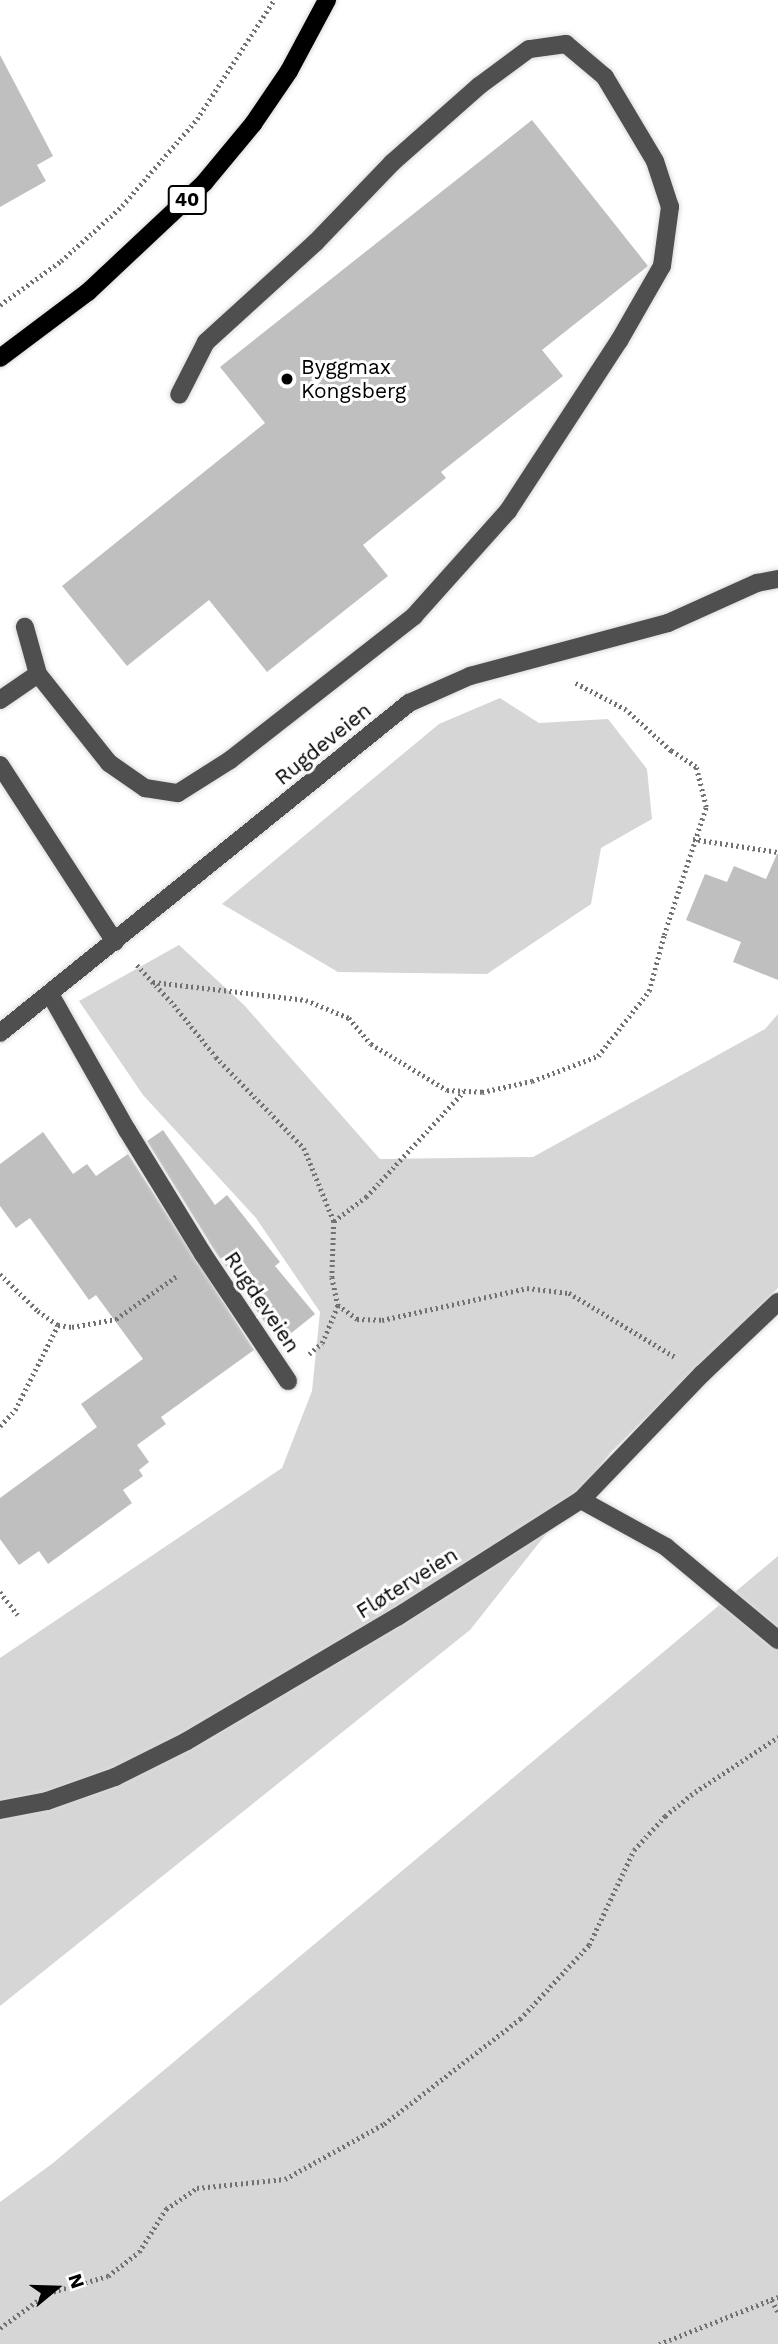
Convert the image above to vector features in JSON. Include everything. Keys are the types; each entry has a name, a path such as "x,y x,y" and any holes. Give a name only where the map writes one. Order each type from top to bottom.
{"main road":[{"name":"40","path":"0,358 88,292 146,241 204,183 253,124 282,82 327,0"}],"street":[{"path":"25,626 38,674 109,763 145,788 178,793 230,760 414,616 508,511 619,341 662,266 670,207 654,161 605,77 566,44 529,49 479,86 392,163 316,242 206,342 179,395"},
{"name":"Rugdeveien","path":"0,1033 410,703 470,676 668,623 757,583 778,579"},
{"path":"0,700 38,674"},
{"path":"0,765 115,942"},
{"name":"Rugdeveien","path":"50,994 127,1130 203,1254 285,1377"},
{"name":"Fløterveien","path":"0,1811 47,1801 115,1777 187,1741 397,1617 581,1500 702,1374 778,1302"},
{"path":"581,1500 666,1547 778,1640"}],"path":[{"path":"0,305 61,261 122,206 197,119 274,0"},
{"path":"153,982 306,1000 349,1018 371,1044 447,1090 482,1092 532,1082 598,1056 649,991 693,839 706,807 696,767 671,751 626,710 527,662"},
{"path":"693,839 778,852"},
{"path":"115,942 153,982 216,1057 304,1148 334,1221 332,1277 338,1306 322,1343 285,1377"},
{"path":"334,1221 366,1197 464,1091"},
{"path":"0,1274 37,1311 58,1325 95,1325 116,1318 164,1287 203,1254"},
{"path":"338,1306 357,1318 382,1320 527,1288 569,1293 702,1374"},
{"path":"0,1426 15,1410 58,1325"},
{"path":"0,1592 18,1615"},
{"path":"0,2329 48,2293 108,2276 139,2252 166,2208 197,2188 285,2179 384,2124 520,2019 589,1945 634,1850 665,1816 695,1792 778,1737"},
{"path":"659,2344 778,2297"},
{"path":"772,2300 778,2312"}],"shaded area":[{"path":"500,698 539,723 608,719 647,769 652,819 601,848 591,904 487,974 338,972 222,904 439,724"},
{"path":"179,945 244,1005 380,1159 533,1157 765,1029 778,1014 778,1288 611,1452 470,1630 0,2006 0,1658 282,1468 312,1391 320,1312 256,1218 143,1095 79,1001"},
{"path":"778,1556 778,2344 0,2344 0,2202 53,2163"}],"building":[{"path":"0,55 53,156 37,165 46,181 0,207"},
{"path":"532,120 648,266 542,350 563,376 441,472 446,478 363,545 388,576 267,672 209,600 127,666 62,586 265,423 220,367"},
{"path":"777,854 778,980 733,962 741,942 686,920 705,874 727,882 734,866 766,879"},
{"path":"163,1130 215,1205 227,1195 280,1262 275,1266 315,1314 279,1343 213,1248 147,1141"},
{"path":"43,1132 73,1174 87,1164 96,1176 128,1154 254,1350 161,1417 166,1424 137,1445 149,1462 139,1470 143,1476 123,1490 132,1503 48,1564 39,1551 19,1565 0,1539 0,1498 97,1427 81,1404 143,1359 96,1295 89,1300 30,1218 16,1228 0,1206 0,1164"}],"place":[{"name":"Byggmax Kongsberg","path":"287,379"}]}
